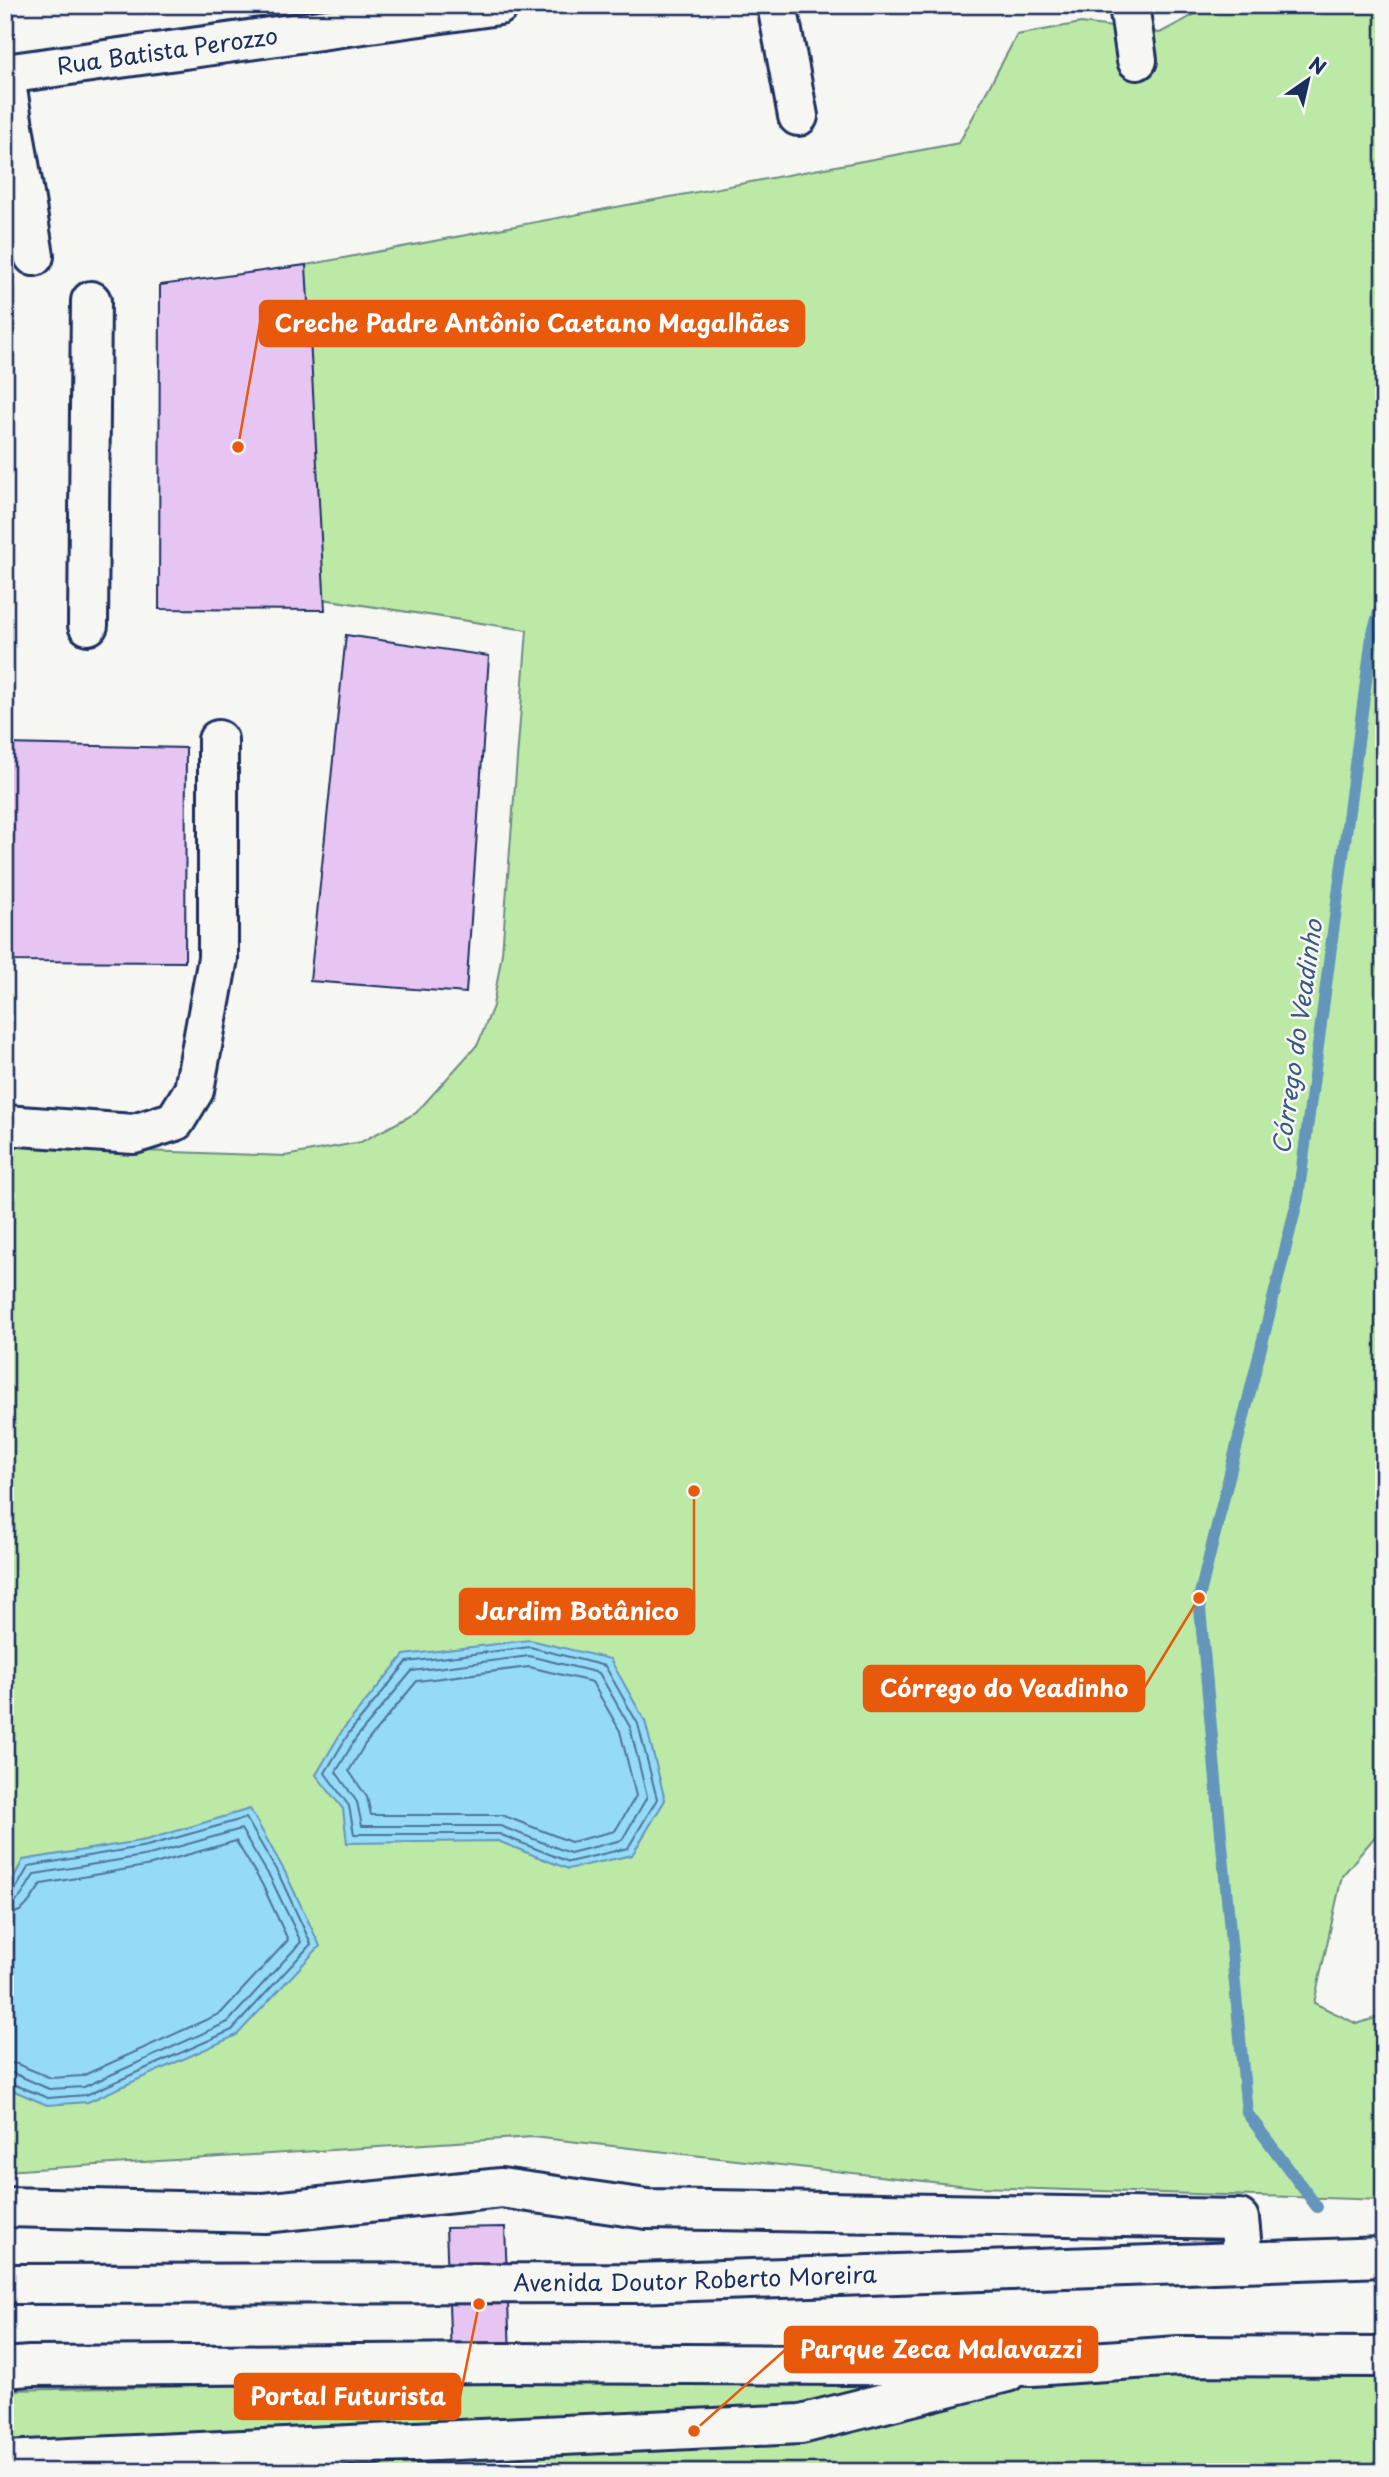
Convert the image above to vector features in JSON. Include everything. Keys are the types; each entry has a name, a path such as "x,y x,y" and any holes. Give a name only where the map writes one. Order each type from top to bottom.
{"main road":[{"name":"Rua Batista Perozzo","path":"5,76 499,5"},
{"path":"777,5 798,116"},
{"path":"1129,5 1137,60"},
{"path":"5,76 34,256"},
{"path":"88,625 91,301"},
{"path":"5,1125 134,1135 175,1121 194,1090 218,958 218,740"},
{"path":"5,2207 264,2213 501,2189 647,2209 1239,2219 1243,2260"},
{"name":"Avenida Doutor Roberto Moreira","path":"5,2284 636,2283 1384,2257"},
{"path":"5,2368 509,2363 1032,2365 1180,2356 1384,2357"},
{"path":"5,2461 802,2424 1032,2365"}],"path":[{"path":"1298,2472 1306,2469 1310,2472"}],"green space":[{"path":"1212,5 1384,5 1384,1826 1342,1876 1314,2003 1357,2024 1384,2015 1384,2200 977,2187 533,2137 5,2171 5,1146 285,1156 361,1142 416,1113 478,1044 493,1006 502,953 527,630 257,589 215,282 959,143 1017,35 1081,23 1160,33"},
{"path":"1384,2356 1384,2472 5,2472 5,2390 1151,2368"}],"water":[{"path":"530,1640 610,1659 645,1721 665,1800 632,1855 568,1869 498,1841 347,1843 343,1809 316,1775 343,1729 404,1655"},
{"path":"250,1809 285,1872 320,1946 237,2035 88,2102 47,2105 5,2087 5,1894 23,1860 146,1840"}],"building":[{"path":"306,265 325,610 159,609 160,285"},
{"path":"346,635 489,656 466,993 310,981"},
{"path":"5,744 186,748 185,962 5,961"},
{"path":"505,2227 511,2380 452,2381 446,2228"}],"waterway":[{"name":"Córrego do Veadinho","path":"1317,2207 1247,2113 1199,1598 1298,1198 1372,636 1384,595"}],"place":[{"name":"Creche Padre Antônio Caetano Magalhães","path":"238,447"},
{"name":"Jardim Botânico","path":"694,1491"},
{"name":"Córrego do Veadinho","path":"1199,1598"},
{"name":"Portal Futurista","path":"479,2304"},
{"name":"Parque Zeca Malavazzi","path":"694,2431"}]}
